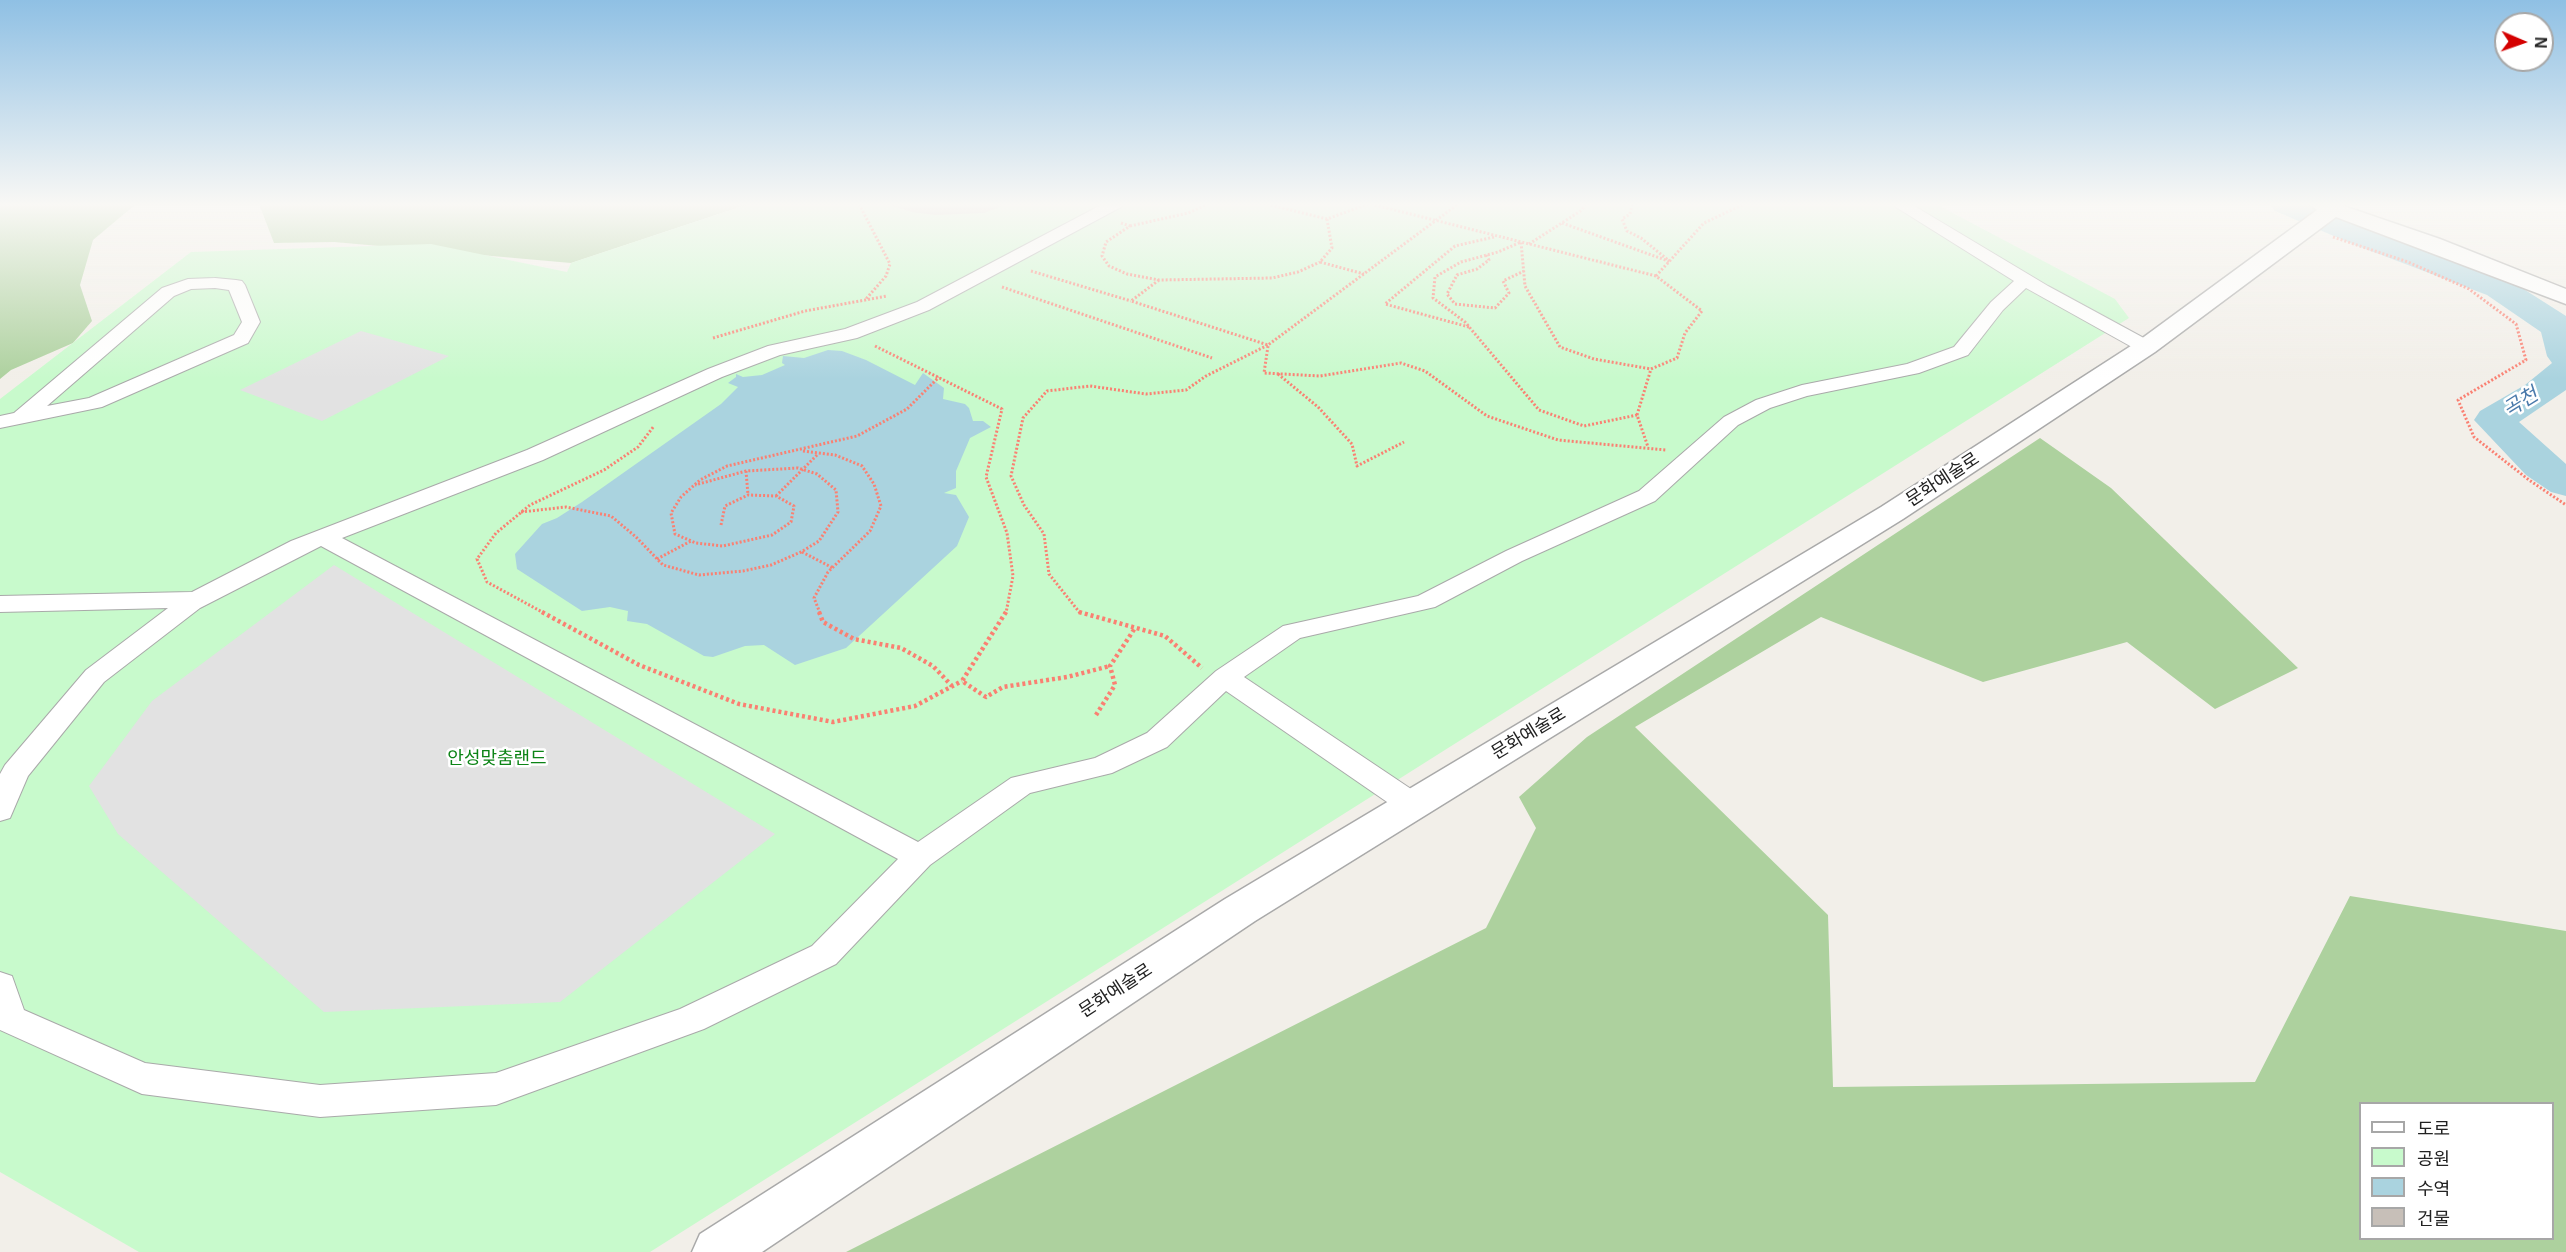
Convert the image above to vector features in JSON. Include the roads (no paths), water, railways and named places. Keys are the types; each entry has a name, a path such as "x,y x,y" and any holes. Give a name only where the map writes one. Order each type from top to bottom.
{"street":[{"path":"0,810 15,772 96,676 197,600 299,546 535,455 715,373 775,350 850,334 923,306 1007,262"},
{"path":"1996,262 2146,347"},
{"name":"문화예술로","path":"718,1252 1240,910 1892,513 2146,347 2258,262"},
{"path":"2459,262 2566,297"},
{"path":"0,986 10,1019 142,1078 320,1101 496,1089 692,1019 824,955 919,857 1021,785 1102,766 1157,740 1222,680 1292,632 1426,602 1514,556 1647,496 1731,421 1762,404 1802,391 1912,369 1961,351 1997,306 2025,280"},
{"path":"0,422 95,403 242,339 251,322 236,285 188,284 168,292 22,417"},
{"path":"323,537 919,857"},
{"path":"0,604 197,600"},
{"path":"1222,680 1413,805"}],"water":[{"path":"828,350 842,351 866,360 915,385 923,373 944,388 943,399 965,404 969,408 973,421 983,421 991,427 970,438 956,471 956,488 944,493 956,495 969,517 957,546 846,648 795,665 764,645 745,646 713,657 704,656 647,624 627,621 628,611 610,607 582,611 517,569 515,554 542,524 557,518 582,502 721,404 738,387 728,383 736,377 736,374 743,377 762,375 785,365 782,363 783,356 804,358"}],"waterway":[{"name":"곡천","path":"2431,262 2499,288 2558,327 2566,356"},
{"name":"곡천","path":"2566,371 2539,393 2494,420 2541,466 2566,483"}],"park label":[{"name":"안성맞춤랜드","path":"497,759"}]}
